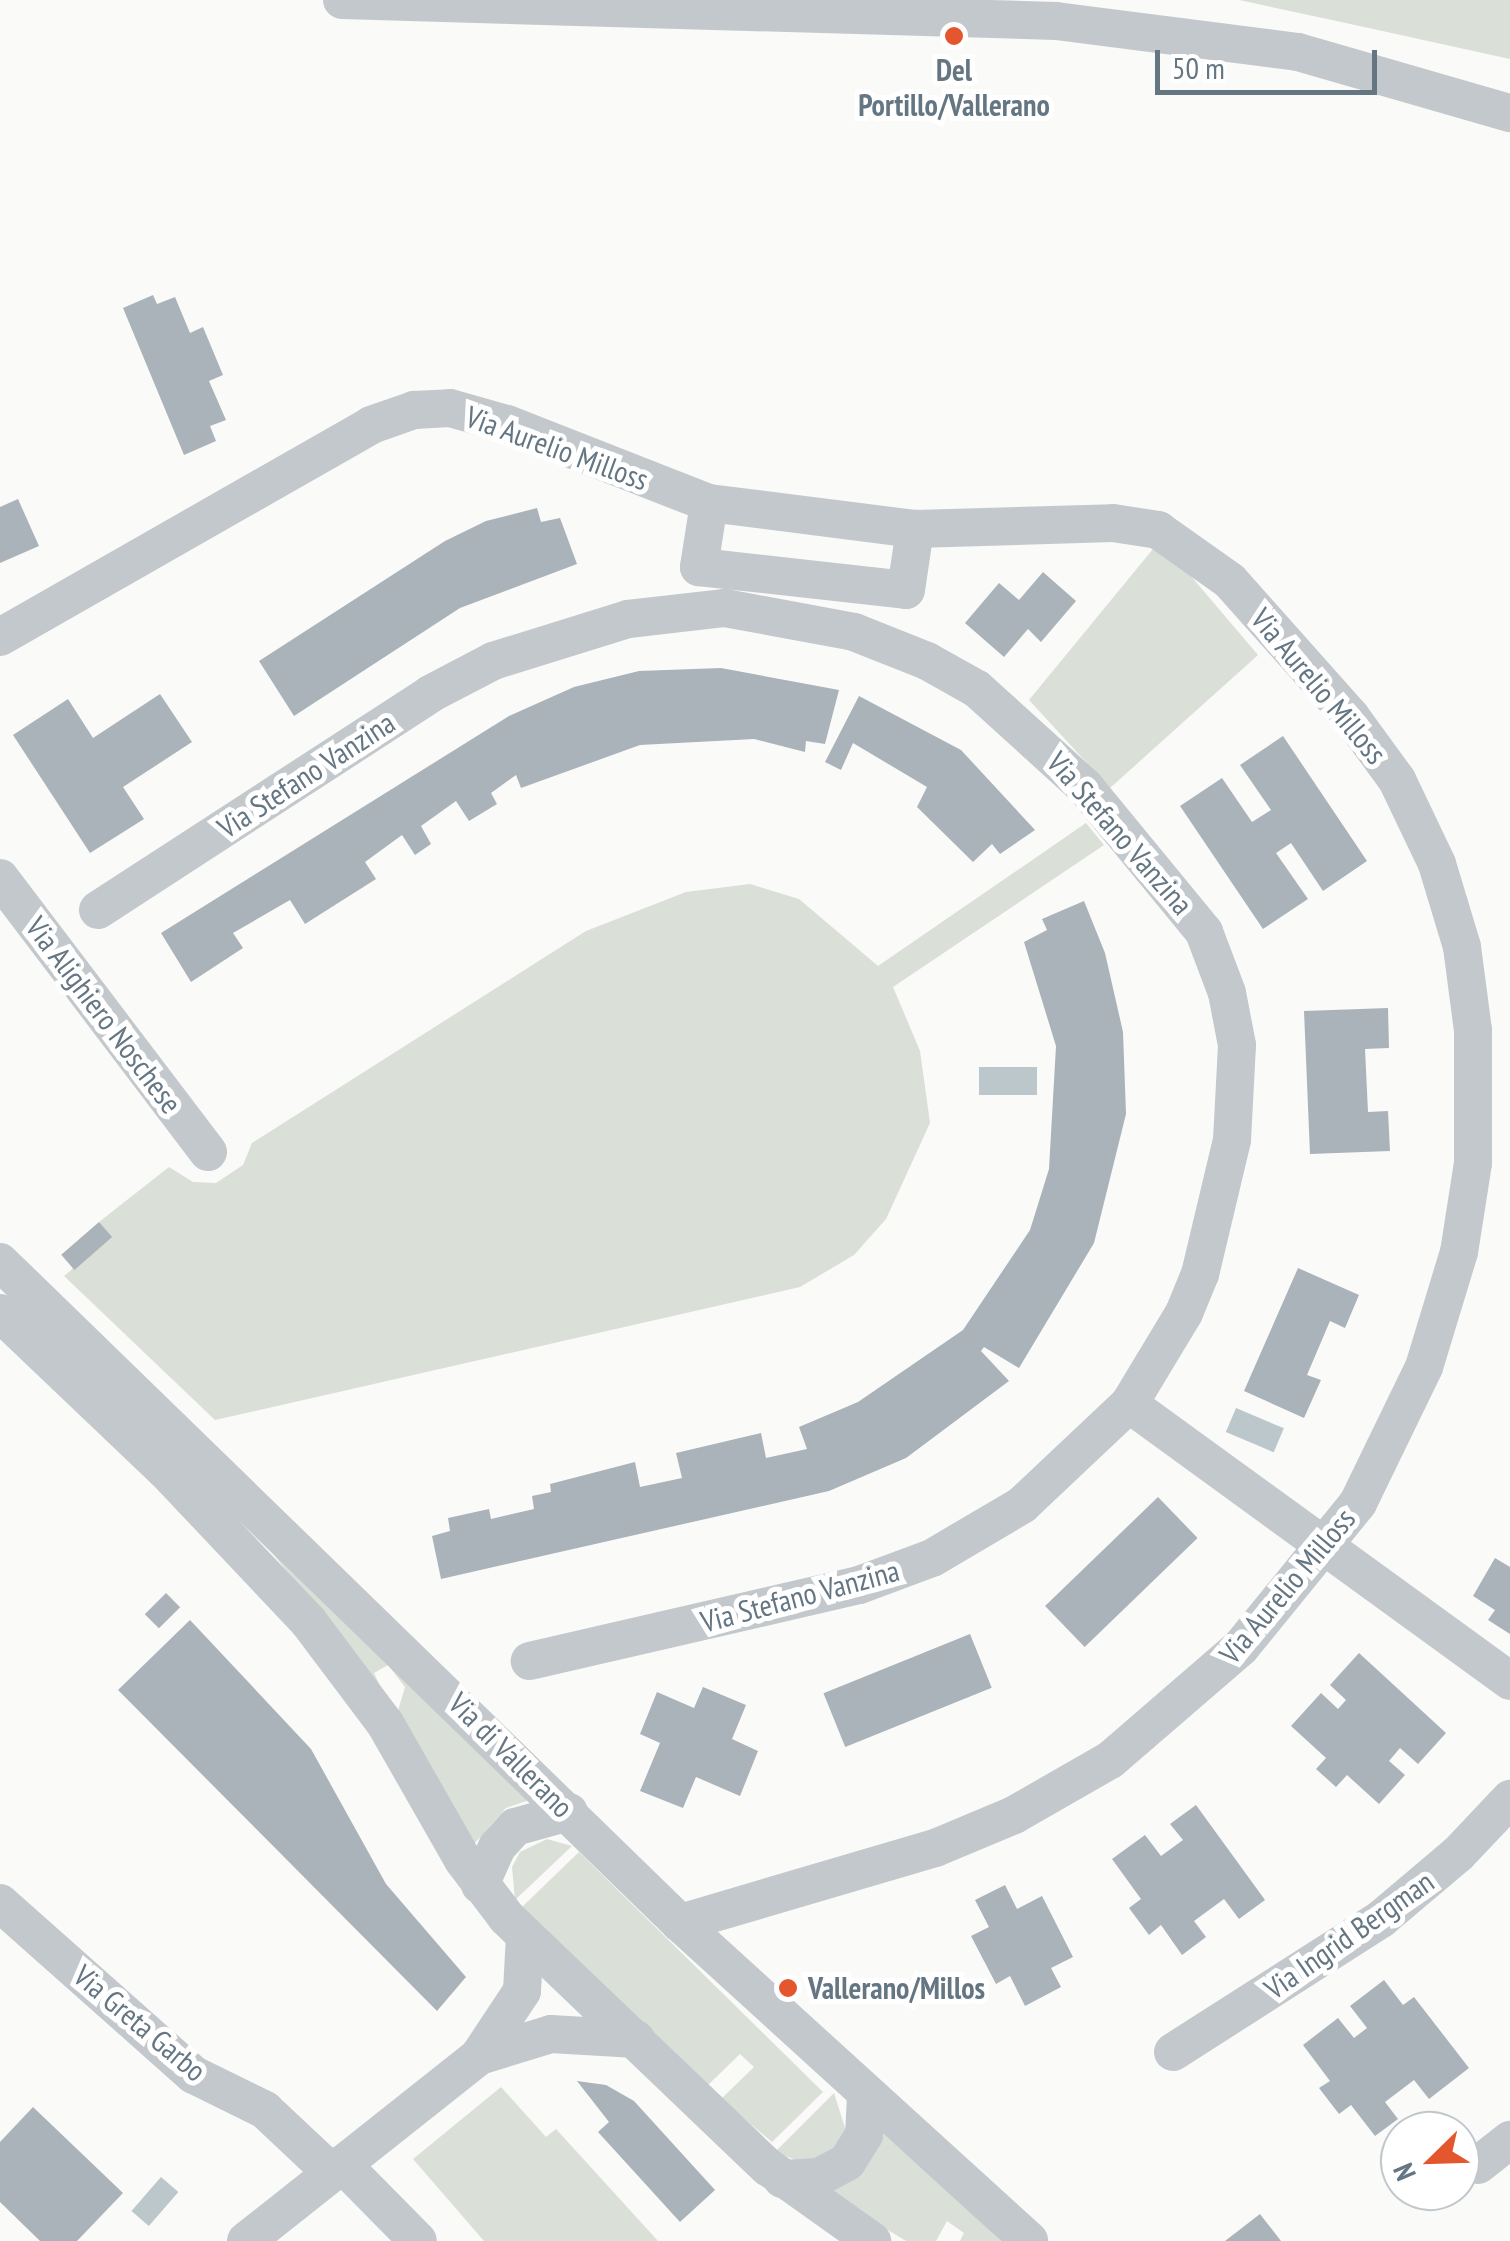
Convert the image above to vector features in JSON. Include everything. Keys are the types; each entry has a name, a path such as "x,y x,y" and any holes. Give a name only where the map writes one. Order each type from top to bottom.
{"street":[{"path":"342,0 1076,23 1298,52 1510,113"},
{"name":"Via Aurelio Milloss","path":"0,636 370,425 414,410 486,416 710,503 915,529 1114,523 1158,530 1190,547 1230,580 1351,717 1396,780 1437,864 1462,947 1473,1030 1469,1196 1424,1366 1384,1456 1328,1547 1178,1708 1061,1790 908,1858 680,1923"},
{"path":"710,503 698,567 906,590 915,529"},
{"path":"778,615 782,576"},
{"name":"Via Stefano Vanzina","path":"98,910 430,694 493,661 569,634 682,608 778,615 891,644 993,701 1106,811 1191,912 1213,950 1236,1045 1223,1188 1184,1313 1129,1404 1022,1505 932,1558 859,1585 530,1661"},
{"name":"Via Alighiero Noschese","path":"0,878 208,1152"},
{"name":"Via di Vallerano","path":"0,1262 680,1923 866,2098 1029,2241"},
{"path":"0,1313 166,1471 308,1620 386,1725 480,1885 524,1936 782,2179 870,2240"},
{"path":"1129,1404 1510,1681"},
{"name":"Via Ingrid Bergman","path":"1173,2052 1381,1919 1458,1854 1510,1799"},
{"path":"480,1885 496,1847 514,1827 569,1812"},
{"name":"Via Greta Garbo","path":"0,1902 194,2075 264,2110 337,2168 418,2241"},
{"path":"246,2241 479,2056 522,1991 524,1936"},
{"path":"479,2056 550,2034 636,2040"},
{"path":"782,2179 819,2176 848,2162 864,2135 866,2098"},
{"path":"1480,2163 1510,2140"}],"shaded area":[{"path":"1239,0 1510,0 1510,59 1355,25"},
{"path":"1153,549 1190,575 1258,655 1110,788 1029,700"},
{"path":"1086,823 1104,845 893,987 920,1051 930,1123 886,1219 854,1255 800,1287 215,1420 64,1276 111,1237 99,1222 169,1167 193,1182 216,1183 243,1165 252,1143 586,931 686,892 750,884 799,899 878,966"},
{"path":"979,1067 1037,1067 1037,1095 979,1095"},
{"path":"1236,1408 1284,1428 1274,1452 1226,1432"},
{"path":"259,1536 532,1799 506,1808 474,1844 397,1714 405,1687 388,1665 374,1673 384,1695"},
{"path":"547,1839 572,1846 515,1900 512,1867 520,1852"},
{"path":"579,1852 823,2092 772,2142 721,2099 754,2067 740,2054 708,2085 521,1908"},
{"path":"501,2087 546,2137 556,2129 658,2241 484,2241 413,2159"},
{"path":"834,2093 846,2131 833,2154 801,2162 775,2152"},
{"path":"881,2132 1001,2241 960,2241 964,2233 947,2221 936,2241 906,2241 828,2193 860,2176"},
{"path":"161,2177 178,2192 149,2226 131,2211"}],"building":[{"path":"153,295 157,304 175,297 190,333 203,327 223,375 209,381 226,420 210,426 216,441 184,455 123,308"},
{"path":"18,499 39,546 0,563 0,507"},
{"path":"537,508 541,522 560,518 577,564 460,608 294,716 259,661 445,541 486,521"},
{"path":"1043,572 1076,601 1041,642 1028,629 1004,657 965,623 999,583 1019,600"},
{"path":"721,668 839,690 825,744 806,741 805,752 754,739 640,745 521,788 516,775 491,793 497,804 469,821 456,801 421,826 431,844 415,855 402,835 365,862 376,879 305,924 290,900 233,933 243,948 191,982 161,933 509,716 574,687 639,671"},
{"path":"160,694 192,742 123,787 144,819 90,853 13,735 68,699 93,738"},
{"path":"859,696 961,750 1035,830 1000,854 992,844 973,862 917,807 927,787 853,743 841,770 825,762"},
{"path":"1283,736 1367,861 1323,891 1291,843 1276,853 1308,899 1263,929 1180,806 1222,778 1252,822 1271,810 1240,765"},
{"path":"1084,901 1105,953 1123,1032 1126,1114 1094,1243 1019,1368 984,1347 981,1351 1009,1381 906,1458 829,1491 441,1579 432,1536 450,1531 448,1518 489,1509 491,1519 534,1509 532,1496 551,1492 550,1484 635,1462 640,1487 682,1478 676,1453 761,1433 766,1458 807,1449 799,1427 858,1402 963,1330 1030,1230 1049,1169 1056,1046 1024,942 1047,930 1042,919"},
{"path":"1388,1008 1389,1048 1365,1049 1368,1112 1388,1111 1390,1151 1310,1154 1304,1011"},
{"path":"99,1222 112,1237 74,1270 61,1255"},
{"path":"1298,1268 1359,1295 1345,1328 1330,1321 1307,1375 1321,1380 1304,1418 1244,1391"},
{"path":"1158,1497 1198,1538 1085,1647 1045,1606"},
{"path":"1495,1558 1510,1567 1510,1634 1488,1620 1495,1610 1473,1596"},
{"path":"166,1593 180,1607 159,1628 145,1614"},
{"path":"190,1620 311,1749 386,1884 466,1977 437,2011 118,1690"},
{"path":"970,1634 992,1688 845,1747 824,1693"},
{"path":"1359,1653 1446,1733 1418,1764 1400,1748 1389,1761 1405,1775 1379,1804 1347,1775 1336,1787 1316,1769 1326,1758 1291,1726 1321,1693 1338,1709 1346,1700 1330,1685"},
{"path":"703,1687 746,1705 732,1739 758,1751 740,1796 696,1777 683,1808 640,1791 660,1743 640,1734 657,1692 694,1708"},
{"path":"1196,1805 1265,1900 1239,1919 1224,1899 1194,1921 1206,1937 1182,1955 1161,1925 1149,1935 1129,1908 1141,1899 1112,1859 1145,1835 1161,1856 1183,1840 1170,1824"},
{"path":"1005,1885 1017,1909 1042,1896 1073,1957 1051,1968 1061,1987 1025,2006 1010,1976 996,1984 971,1936 989,1927 975,1900"},
{"path":"1384,1980 1403,2005 1414,1997 1469,2068 1429,2099 1414,2080 1385,2102 1392,2111 1380,2111 1380,2132 1375,2136 1351,2105 1339,2114 1319,2088 1330,2081 1303,2045 1338,2018 1354,2038 1367,2028 1350,2006"},
{"path":"577,2081 606,2085 634,2101 715,2190 680,2222 598,2132 609,2122"},
{"path":"33,2107 123,2193 77,2241 40,2241 0,2202 0,2142"},
{"path":"1260,2214 1281,2241 1225,2241"}],"place":[{"name":"Del Portillo/Vallerano","path":"954,36"},
{"name":"Vallerano/Millos","path":"788,1988"}]}
